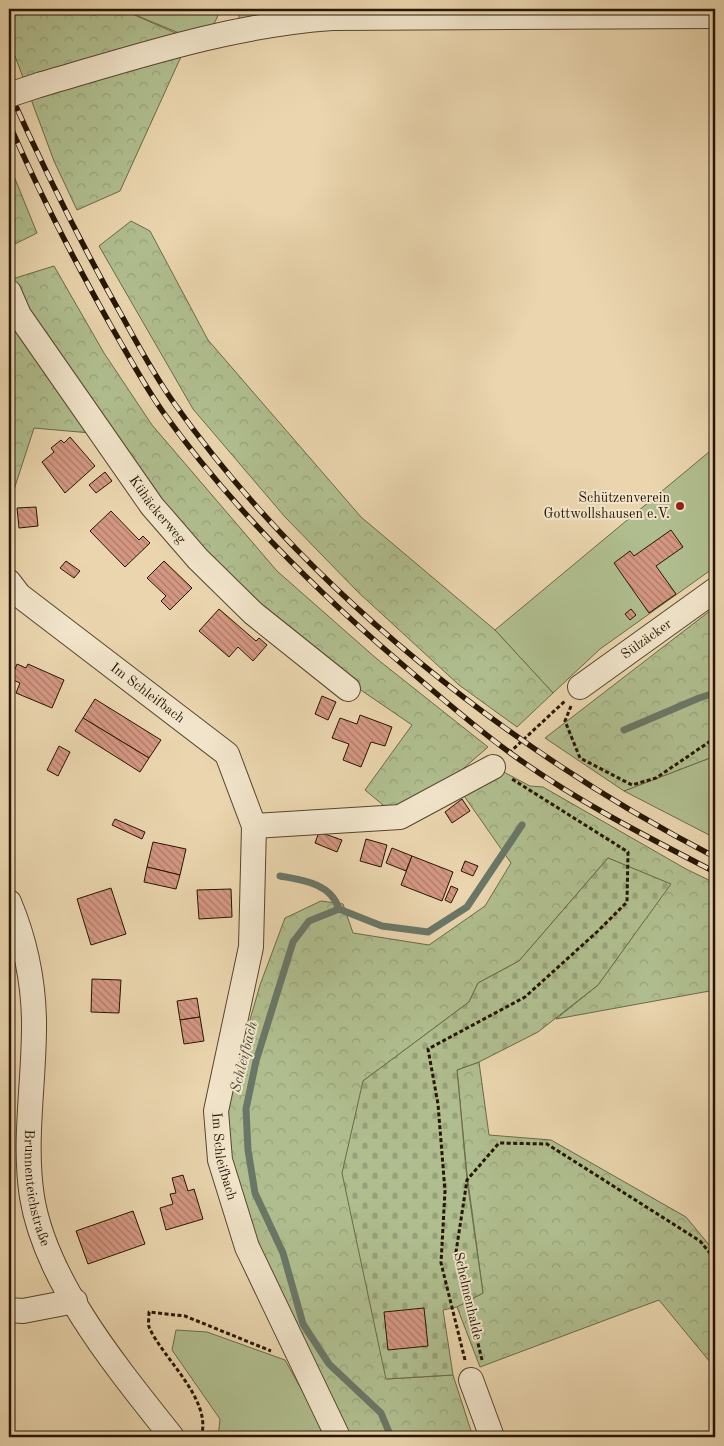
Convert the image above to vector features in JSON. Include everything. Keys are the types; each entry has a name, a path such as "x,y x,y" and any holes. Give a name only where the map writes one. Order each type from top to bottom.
{"street":[{"path":"9,95 196,40 286,21 332,18 715,16"},
{"name":"Kühäckerweg","path":"9,292 19,315 152,506 180,539 253,613 348,689"},
{"name":"Im Schleifbach","path":"9,582 19,595 227,754 254,826 251,947 216,1111 220,1160 247,1247 302,1366 338,1437"},
{"name":"Sülzäcker","path":"580,687 715,590"},
{"path":"254,826 400,816 493,767"},
{"name":"Brunnenteichstraße","path":"9,902 20,928 31,979 34,1020 29,1147 32,1196 40,1233 53,1265 114,1364 172,1437"},
{"path":"9,1310 23,1311 75,1301"},
{"path":"471,1380 492,1437"}],"path":[{"path":"580,687 565,721 580,758 632,785 656,778 715,738"},
{"path":"471,1380 441,1263 445,1191 438,1104 428,1049 525,997 627,902 628,852 493,767 580,687"},
{"name":"Schelmenhalde","path":"471,1380 483,1358 456,1252 467,1180 499,1143 547,1144 700,1241 715,1259"},
{"path":"201,1437 201,1412 186,1383 149,1326 149,1312 185,1316 302,1366"}],"green space":[{"path":"9,9 121,9 189,39 120,191 77,210 54,161 9,40"},
{"path":"121,9 221,9 214,24 196,40"},
{"path":"242,9 700,9 296,10 239,27 239,14"},
{"path":"9,164 37,233 9,247"},
{"path":"131,221 150,231 208,340 361,517 495,630 553,693 517,727 459,685 358,592 285,517 193,409 99,246"},
{"path":"54,266 104,353 152,425 277,571 377,659 488,747 441,788 389,810 365,790 412,725 333,671 216,565 158,503 113,435 34,428 9,505 9,280"},
{"name":"Schützenverein Gottwollshausen e.V.","path":"715,447 715,567 600,649 553,693 495,630"},
{"path":"715,607 715,756 624,791 545,738"},
{"path":"715,756 715,838 624,791"},
{"path":"498,769 530,786 543,787 686,869 715,883 715,990 556,1019 598,985 670,884 608,858 519,961 478,983 469,1002 363,1081 387,1379 453,1375 473,1437 343,1437 257,1245 226,1160 223,1114 260,985 285,918 321,901 343,904 353,933 429,945 485,906 511,863 462,793"},
{"path":"608,858 671,884 598,985 538,1032 479,1062 457,1070 467,1180 483,1293 457,1307 443,1310 453,1375 386,1379 342,1173 363,1081 469,1002 478,983 519,961"},
{"path":"479,1062 489,1135 551,1140 686,1217 715,1252 715,1368 659,1300 480,1367 457,1307 483,1293 467,1174 457,1070"},
{"path":"176,1330 207,1332 285,1360 328,1437 218,1437 220,1419 172,1350"}],"building":[{"path":"70,437 95,466 65,493 42,462 54,452 51,448 61,440 64,443"},
{"path":"105,472 112,481 96,493 89,485"},
{"path":"36,507 38,526 19,528 17,508"},
{"path":"111,511 139,540 143,536 150,543 125,567 90,531"},
{"path":"671,530 683,547 656,566 676,594 649,613 614,563 630,551 634,556"},
{"path":"66,561 80,571 74,578 60,568"},
{"path":"164,561 192,588 170,610 161,601 166,596 147,578"},
{"path":"219,609 256,641 259,638 267,645 253,661 238,647 229,657 199,631"},
{"path":"631,609 636,615 630,620 625,614"},
{"path":"17,664 26,668 28,664 64,680 52,708 16,693 20,683 11,679"},
{"path":"322,696 336,702 328,720 315,714"},
{"path":"95,699 161,740 149,758 83,718"},
{"path":"360,715 392,727 385,746 371,742 361,767 343,760 349,744 332,738 340,718 357,724"},
{"path":"83,718 149,758 140,772 75,731"},
{"path":"59,746 70,752 58,776 47,770"},
{"path":"462,799 470,811 452,823 445,812"},
{"path":"115,819 145,832 142,839 112,825"},
{"path":"319,832 342,840 337,852 315,843"},
{"path":"366,839 387,845 381,867 360,861"},
{"path":"153,842 186,849 180,875 147,867"},
{"path":"392,848 412,856 406,871 386,863"},
{"path":"412,856 453,872 442,901 401,885"},
{"path":"465,861 478,866 473,876 461,871"},
{"path":"147,867 180,875 176,889 144,882"},
{"path":"451,886 458,889 451,903 445,900"},
{"path":"111,888 126,934 91,945 77,899"},
{"path":"231,889 232,917 199,919 197,890"},
{"path":"92,979 121,980 119,1013 91,1012"},
{"path":"197,998 200,1017 180,1020 177,1001"},
{"path":"200,1017 204,1041 184,1044 180,1020"},
{"path":"183,1175 188,1191 194,1189 203,1219 166,1230 160,1208 173,1204 170,1194 176,1193 172,1178"},
{"path":"133,1211 145,1244 88,1264 76,1231"},
{"path":"424,1308 428,1346 388,1350 384,1312"}],"waterway":[{"name":"Schleifbach","path":"624,730 715,693"},
{"name":"Schleifbach","path":"391,1437 381,1413 329,1364 303,1324 283,1253 255,1193 248,1150 246,1109 256,1061 293,942 309,921 339,909 382,926 428,932 467,907 522,825"},
{"path":"280,876 306,881 323,888 330,893 339,909"}],"railway":[{"path":"9,91 49,176 106,288 160,382 227,472 286,538 350,602 418,661 490,717 564,768 639,815 715,857"},
{"path":"9,123 32,175 70,251 149,391 189,447 276,546 306,577 370,636 455,710 509,752 558,786 636,831 715,872"}],"place":[{"name":"Schützenverein Gottwollshausen e.V.","path":"680,506"}]}
